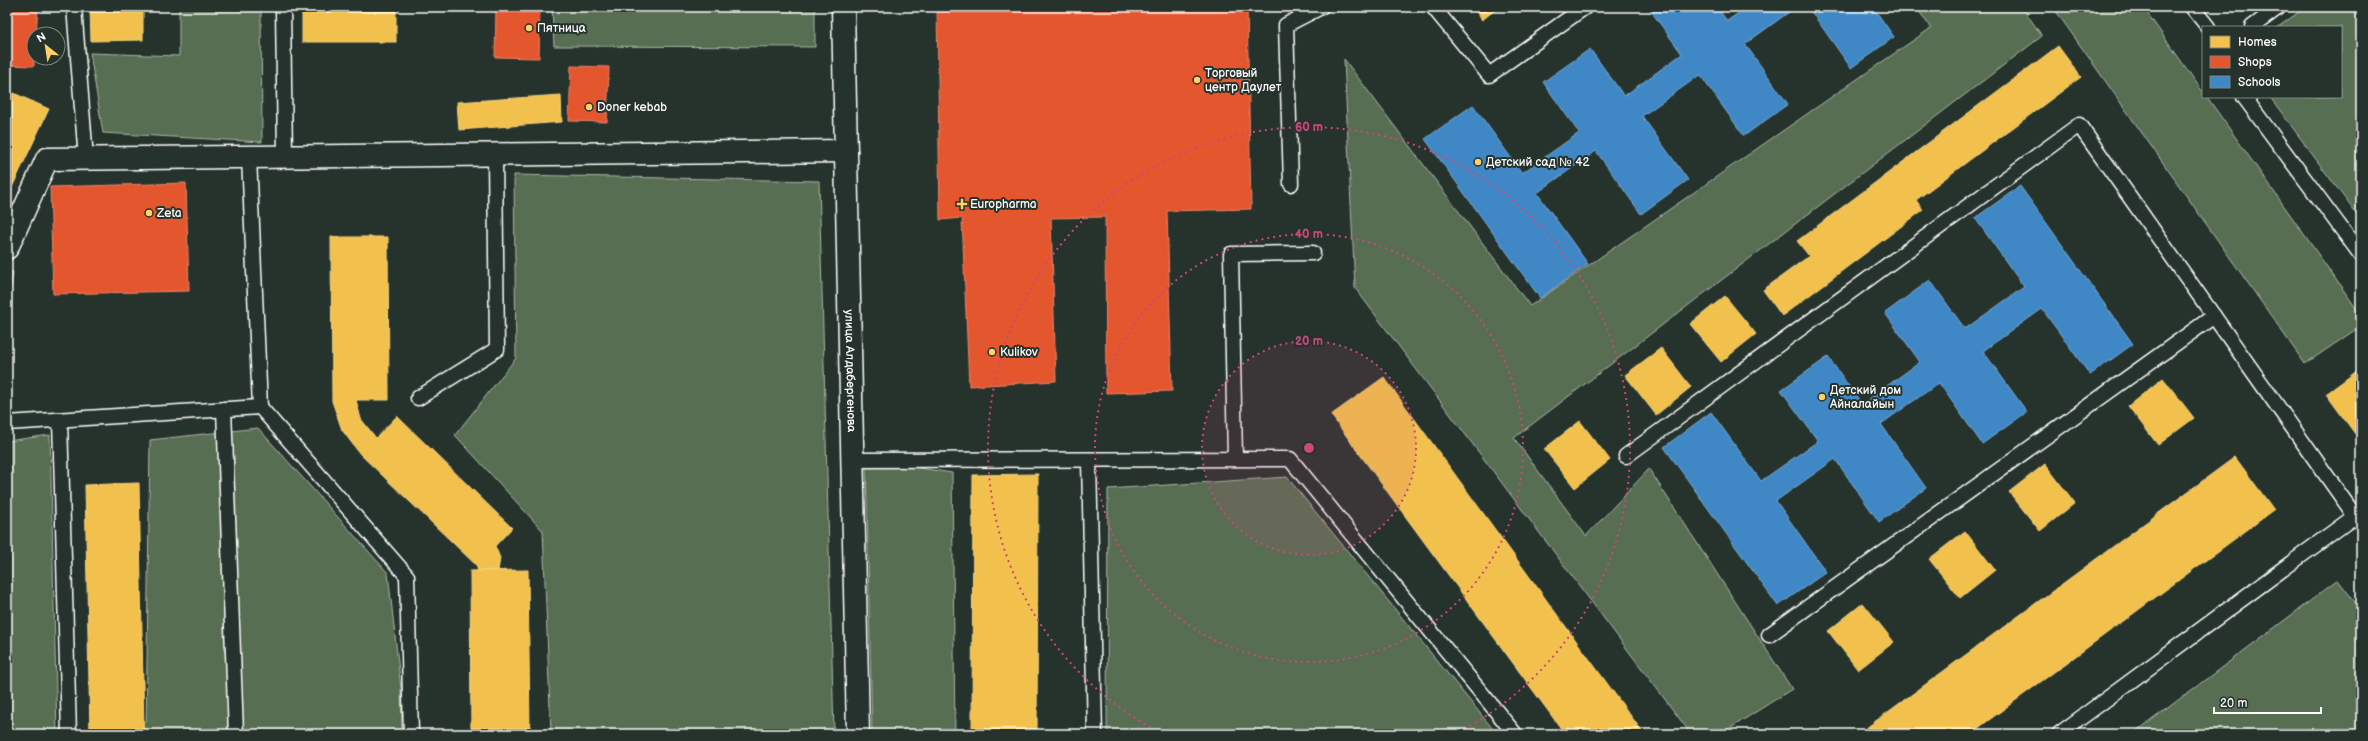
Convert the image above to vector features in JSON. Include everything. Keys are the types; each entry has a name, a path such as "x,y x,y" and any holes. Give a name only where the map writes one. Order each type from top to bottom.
{"street":[{"name":"улица Алдабергенова","path":"843,7 858,734"},
{"path":"7,248 47,159 846,150"}],"lane":[{"path":"74,7 86,159"},
{"path":"283,7 285,156"},
{"path":"1291,184 1286,25 1321,7"},
{"path":"1433,7 1489,75 1585,7"},
{"path":"2192,7 2207,26"},
{"path":"2253,26 2279,7"},
{"path":"2245,98 2361,255"},
{"path":"1626,456 2079,125 2358,520 2059,734"},
{"path":"418,398 497,349 495,154"},
{"path":"248,157 260,407 407,576 411,734"},
{"path":"1235,459 1231,254 1313,253"},
{"path":"1769,635 2214,316"},
{"path":"7,423 260,407"},
{"path":"224,409 236,734"},
{"path":"60,420 69,734"},
{"path":"852,460 1290,459 1515,734"},
{"path":"1089,460 1095,734"}],"green space":[{"path":"179,7 261,7 262,142 103,133 90,53 179,56"},
{"path":"552,7 815,7 815,47 554,46"},
{"path":"1916,7 2022,7 2042,36 1514,438 1586,536 1649,469 1792,689 1721,734 1691,734 1355,288 1344,59 1530,306 1931,28"},
{"path":"2053,7 2143,7 2202,91 2202,98 2208,98 2361,315 2361,326 2305,364"},
{"path":"2306,7 2360,7 2361,9 2361,212 2357,215 2271,98 2342,98 2342,26 2279,26"},
{"path":"514,175 819,181 834,734 551,734 543,531 455,435 516,358"},
{"path":"7,272 13,272 7,313"},
{"path":"258,428 388,573 401,689 402,734 146,734 150,440"},
{"path":"50,435 57,734 7,734 7,441"},
{"path":"866,460 952,473 955,734 872,734"},
{"path":"1287,477 1497,734 1107,734 1108,489"},
{"path":"2338,580 2361,610 2361,734 2133,734"}],"building: Homes":[{"path":"90,7 143,7 143,40 91,41"},
{"path":"302,7 396,7 396,42 302,42"},
{"path":"1473,7 1499,7 1482,20"},
{"path":"2058,46 2081,77 1916,200 1923,210 1782,316 1763,290 1809,256 1797,241"},
{"path":"7,90 49,109 7,198"},
{"path":"561,95 562,122 459,130 457,102"},
{"path":"331,237 388,237 389,400 356,400 361,419 376,438 397,416 512,528 495,546 500,558 498,571 478,571 476,565 360,454 342,430 332,401"},
{"path":"1725,296 1756,334 1721,362 1690,324"},
{"path":"1661,348 1691,387 1656,415 1625,375"},
{"path":"2361,368 2361,442 2326,394"},
{"path":"1384,377 1644,734 1565,734 1331,415"},
{"path":"2163,378 2194,418 2158,445 2128,406"},
{"path":"1580,421 1610,460 1575,488 1544,449"},
{"path":"2235,457 2274,510 1970,734 1858,734"},
{"path":"2045,464 2075,503 2040,531 2009,492"},
{"path":"1038,474 1037,734 972,734 973,475"},
{"path":"139,483 144,734 90,734 85,485"},
{"path":"1965,531 1995,570 1960,598 1929,559"},
{"path":"528,570 530,734 471,734 470,571"},
{"path":"1863,603 1894,642 1858,670 1828,631"}],"building: Shops":[{"path":"7,7 38,7 37,26 26,26 26,66 7,65"},
{"path":"496,7 540,7 539,58 495,57"},
{"path":"937,7 1247,7 1251,209 1167,211 1172,391 1106,393 1105,217 1051,218 1056,381 969,386 962,218 940,220"},
{"path":"571,66 609,67 607,122 569,121"},
{"path":"186,183 189,291 53,294 50,187"}],"building: Schools":[{"name":"Детский сад № 42","path":"1648,7 1717,7 1727,21 1747,7 1796,7 1745,44 1788,104 1744,136 1700,75 1642,116 1688,180 1641,214 1596,151 1537,193 1588,264 1540,298 1425,139 1473,105 1522,173 1579,133 1543,82 1590,49 1624,96 1682,54"},
{"path":"1808,7 1873,7 1894,37 1851,68"},
{"name":"Детский дом Айналайын","path":"2020,186 2133,344 2090,375 2042,309 1983,351 2027,412 1982,444 1939,383 1881,424 1926,488 1879,522 1835,459 1776,501 1826,572 1778,606 1664,447 1711,412 1761,481 1818,441 1781,390 1828,357 1862,404 1920,362 1885,313 1930,280 1965,329 2024,287 1975,218"}],"place":[{"name":"Пятница","path":"529,28"},
{"name":"Торговый центр Даулет","path":"1197,80"},
{"name":"Doner kebab","path":"589,107"},
{"name":"Детский сад № 42","path":"1478,162"},
{"name":"Europharma","path":"962,204"},
{"name":"Zeta","path":"149,213"},
{"name":"Kulikov","path":"992,352"},
{"name":"Детский дом Айналайын","path":"1822,397"}]}
